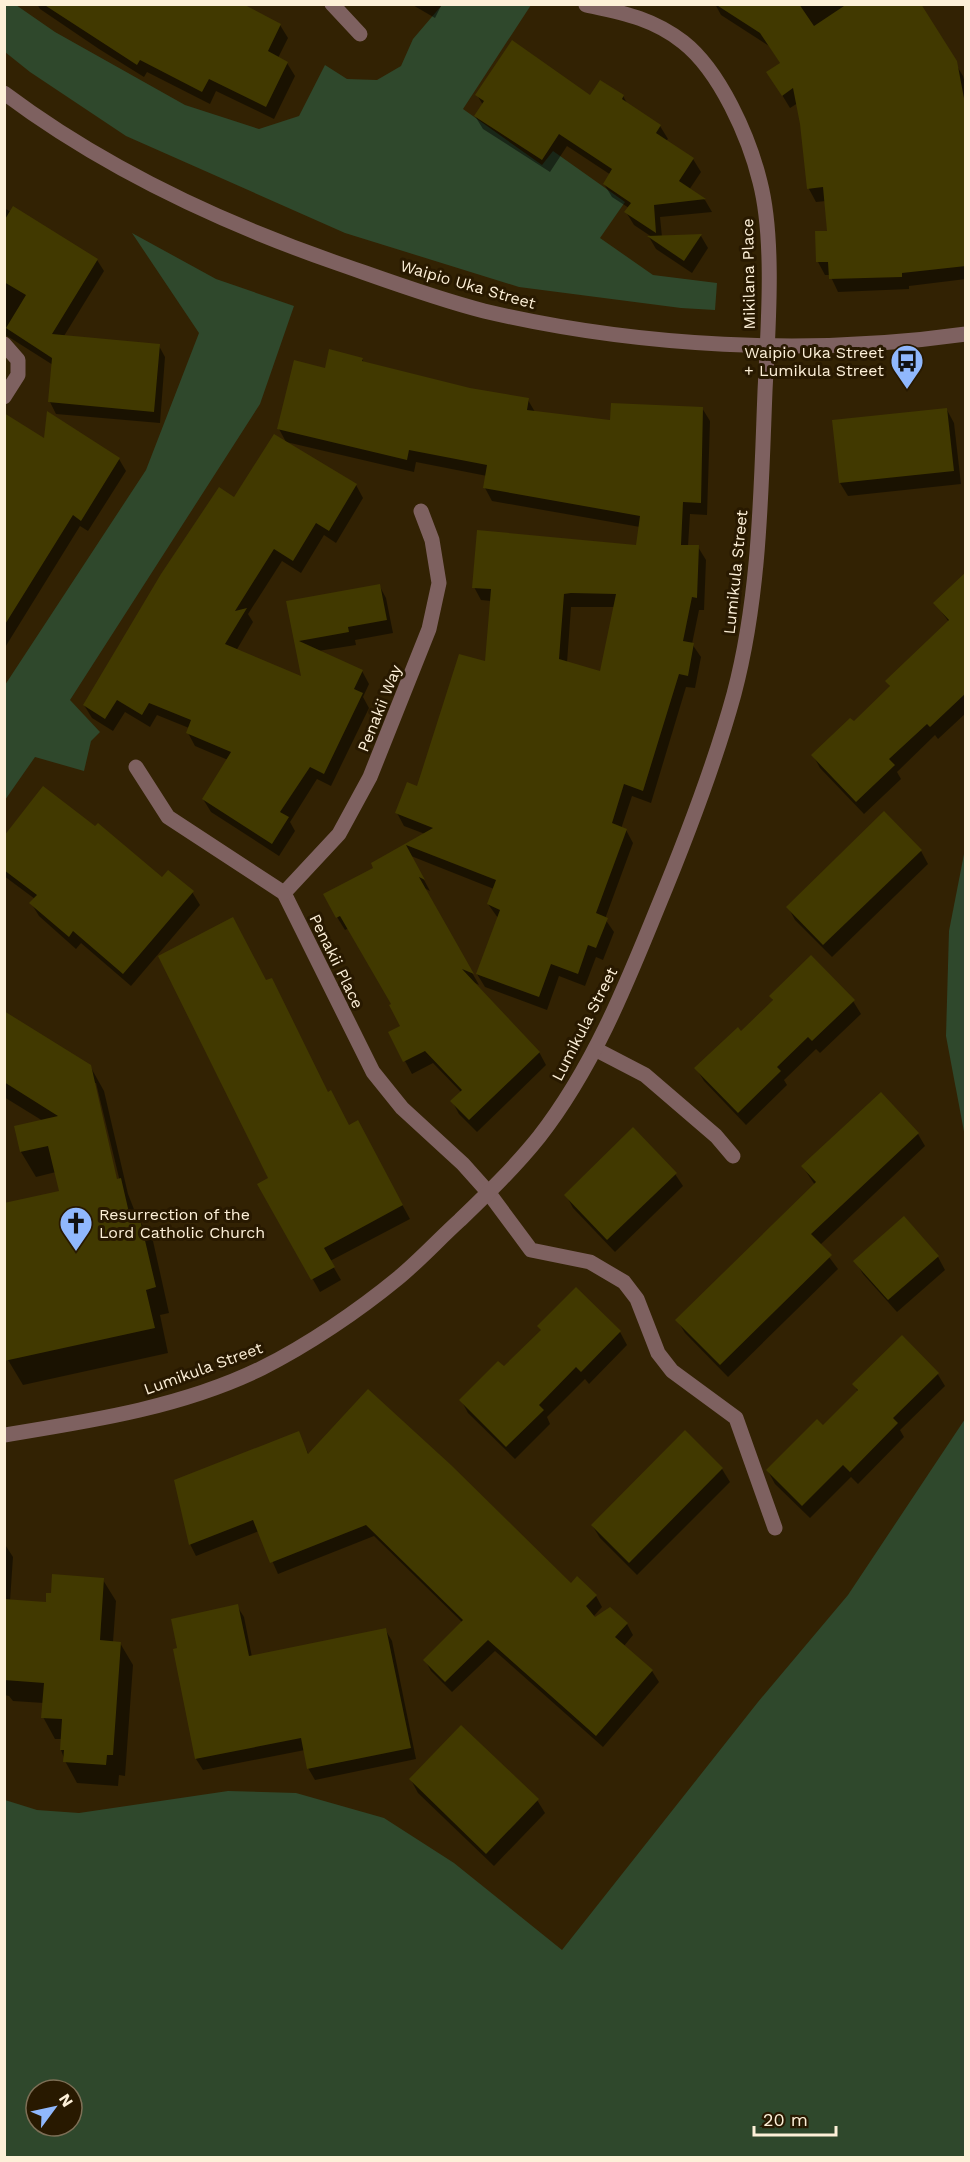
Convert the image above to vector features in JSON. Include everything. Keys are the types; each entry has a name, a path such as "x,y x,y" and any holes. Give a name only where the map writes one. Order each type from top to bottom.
{"street":[{"path":"332,4 360,34"},
{"name":"Mikilana Place","path":"586,5 645,18 687,44 718,83 743,126 761,185 768,236 767,345"},
{"name":"Waipio Uka Street","path":"4,93 68,137 195,208 278,243 481,310 547,324 647,337 767,345 866,344 966,334"},
{"path":"4,344 18,360 18,375 4,397"},
{"name":"Lumikula Street","path":"4,1435 84,1422 146,1408 259,1369 307,1343 397,1279 488,1192 538,1137 595,1049 629,976 677,860 715,756 734,693 748,636 761,488 767,345"},
{"name":"Penakii Way","path":"284,893 339,834 370,777 429,629 439,584 432,540 421,511"},
{"path":"136,766 168,817 284,893"},
{"name":"Penakii Place","path":"284,893 373,1072 402,1108 463,1164 488,1192 531,1250 590,1262 624,1282 637,1299 658,1353 672,1371 736,1418 776,1528"},
{"path":"595,1049 645,1075 716,1136 733,1156"}],"green space":[{"path":"4,5 16,5 55,32 185,105 259,129 299,116 325,65 347,79 377,80 401,66 413,39 442,5 531,5 463,109 542,165 553,151 625,202 600,238 653,275 717,283 715,310 681,308 519,287 345,233 126,136 30,72 5,52"},
{"path":"132,233 216,279 294,306 260,404 70,700 100,732 91,741 84,771 35,757 5,800 5,685 146,470 199,333"},
{"path":"965,849 965,1137 946,1036 949,931"},
{"path":"965,1419 965,2157 5,2157 5,1800 37,1810 79,1813 228,1791 296,1793 384,1818 454,1863 562,1950 758,1702 848,1595"}],"building":[{"path":"43,4 243,4 281,24 268,51 288,62 266,107 209,79 202,92 140,60 137,65"},
{"path":"715,4 799,4 814,26 847,4 921,4 957,61 966,109 966,266 902,273 902,277 829,279 828,262 816,262 815,231 827,231 823,187 807,189 800,124 793,88 782,96 766,72 780,63 760,33"},
{"path":"512,40 590,95 600,80 624,95 622,99 661,125 656,133 694,158 679,181 706,199 654,205 656,233 624,212 631,203 603,184 612,169 559,134 542,160 474,116 484,101 475,95"},
{"path":"13,206 98,259 52,334 160,344 154,412 48,402 52,358 6,328 26,295 4,282 4,221"},
{"path":"702,234 684,261 647,236"},
{"path":"329,349 363,358 362,361 470,388 529,398 527,410 610,420 611,403 703,407 701,503 683,502 681,545 699,545 697,598 692,597 683,641 694,643 688,676 679,674 643,791 624,784 612,823 627,829 596,913 608,918 596,948 588,945 578,974 551,964 539,997 476,974 500,910 487,904 496,880 406,845 425,880 419,877 474,974 462,969 540,1052 469,1120 450,1101 462,1090 425,1051 403,1062 388,1032 400,1026 389,1005 391,1004 340,916 336,918 323,894 373,868 371,863 433,828 395,813 407,782 417,786 459,654 485,661 491,589 472,588 477,530 636,545 640,516 483,488 487,465 409,450 407,460 277,429 294,360 325,368","holes":["564,594 616,594 600,671 559,659"]},
{"path":"947,408 954,471 839,483 832,420"},
{"path":"47,411 120,458 81,521 73,515 4,626 4,413 44,438"},
{"path":"274,434 357,484 329,531 316,523 293,561 274,549 235,611 247,608 225,644 301,676 286,601 380,584 387,620 348,627 349,632 299,641 363,670 354,689 363,693 324,774 310,767 280,812 289,817 272,844 202,799 231,752 186,733 191,720 149,703 142,715 117,700 105,719 83,705 161,574 219,487 234,497"},
{"path":"966,572 966,693 930,727 927,724 889,759 895,765 856,802 811,755 850,718 854,721 890,686 885,681 949,620 933,603"},
{"path":"43,786 95,826 98,823 162,877 168,870 194,891 123,974 73,931 69,937 29,903 37,895 4,870 4,836"},
{"path":"884,811 922,850 823,945 786,907"},
{"path":"233,917 266,980 272,978 328,1092 331,1090 349,1125 358,1120 403,1205 324,1248 335,1267 311,1280 257,1184 268,1178 158,956"},
{"path":"811,955 855,1000 812,1041 808,1037 777,1067 781,1071 738,1113 694,1068 738,1027 741,1031 773,1000 769,996"},
{"name":"Resurrection of the Lord Catholic Church","path":"4,1011 91,1065 117,1179 121,1178 130,1217 139,1215 156,1287 146,1290 155,1328 4,1361 4,1203 59,1191 48,1146 20,1152 14,1126 58,1116 4,1082"},
{"path":"881,1092 919,1133 811,1234 832,1255 720,1365 675,1320 816,1182 801,1166"},
{"path":"633,1127 677,1173 607,1240 564,1195"},
{"path":"904,1216 939,1256 888,1300 853,1261"},
{"path":"576,1287 621,1331 581,1372 576,1367 539,1405 544,1410 506,1447 459,1400 498,1361 504,1366 541,1330 537,1326"},
{"path":"902,1335 939,1373 893,1418 898,1423 850,1472 843,1465 802,1506 766,1470 817,1419 823,1425 858,1390 852,1384"},
{"path":"368,1389 451,1465 571,1583 577,1576 597,1595 586,1606 595,1617 610,1607 628,1623 615,1637 653,1670 596,1736 488,1640 445,1682 423,1660 463,1620 366,1525 270,1563 253,1520 189,1545 174,1480 299,1431 308,1454"},
{"path":"685,1430 723,1468 629,1563 591,1525"},
{"path":"52,1574 104,1578 100,1640 121,1642 113,1755 107,1755 106,1765 63,1762 64,1750 60,1750 62,1719 41,1718 44,1683 4,1680 4,1599 46,1602 46,1593 51,1593"},
{"path":"238,1604 249,1656 386,1628 411,1748 307,1769 301,1738 195,1759 173,1649 177,1648 171,1619"},
{"path":"461,1725 539,1799 486,1854 409,1779"}],"place":[{"name":"Waipio Uka Street + Lumikula Street","path":"907,390"},
{"name":"Resurrection of the Lord Catholic Church","path":"76,1252"}]}
